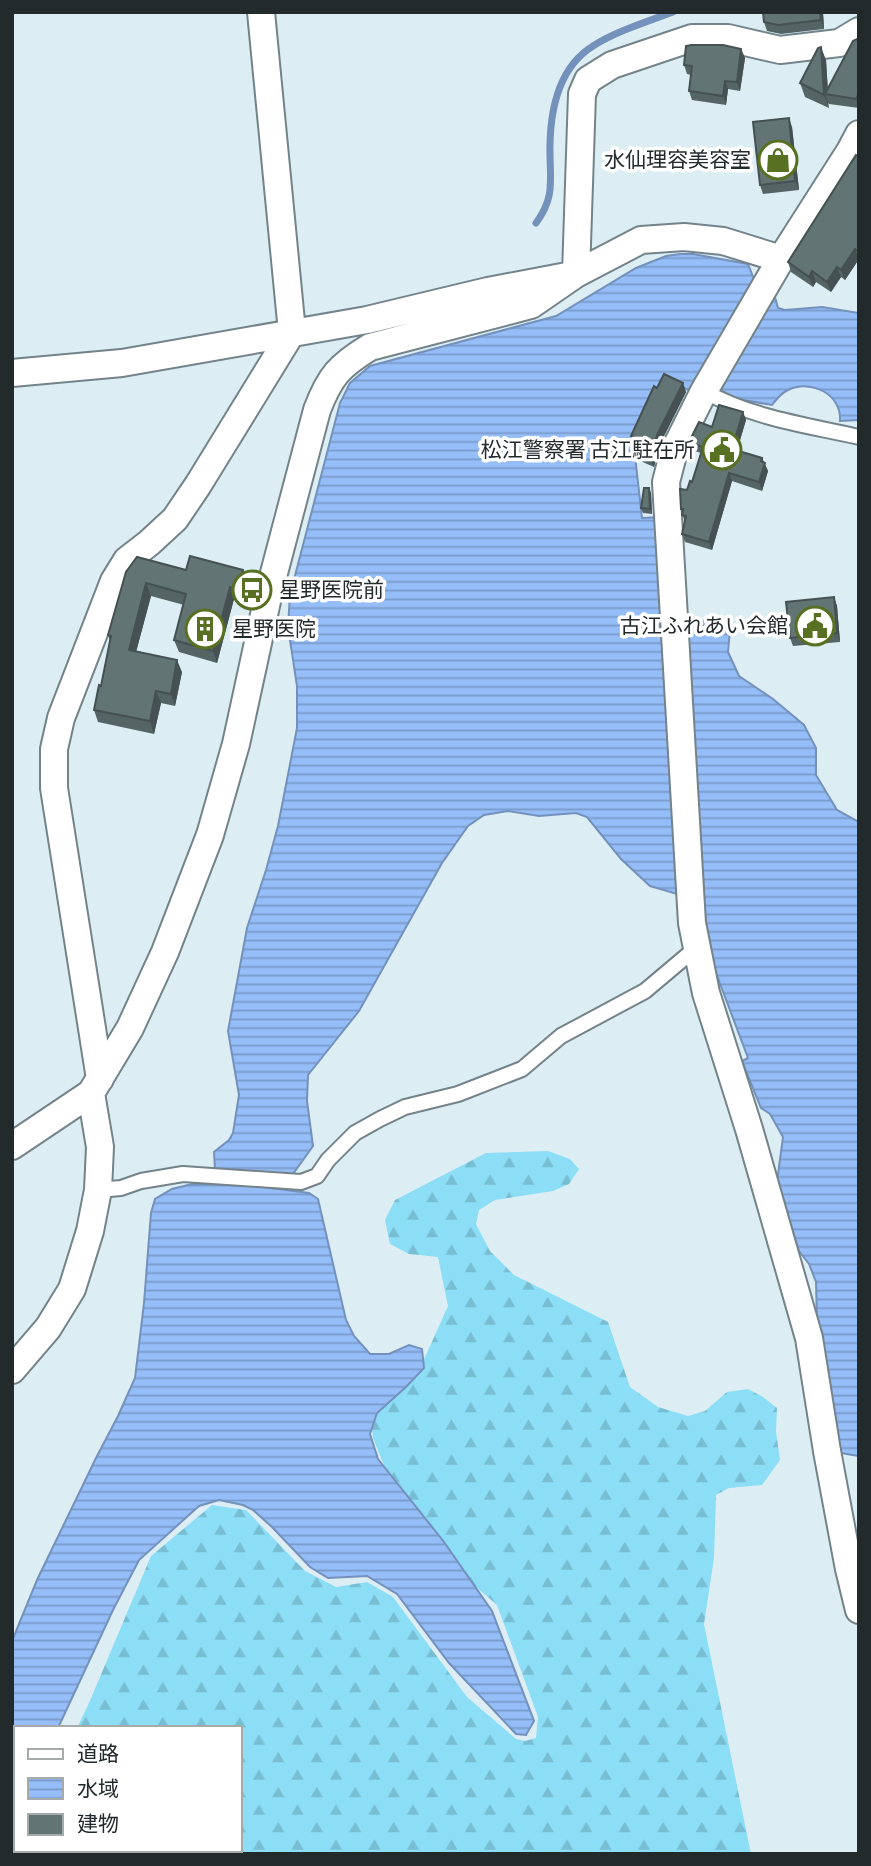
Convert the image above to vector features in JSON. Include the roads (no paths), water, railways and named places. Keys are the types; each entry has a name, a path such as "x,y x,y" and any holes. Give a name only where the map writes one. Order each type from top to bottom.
{"street":[{"path":"12,1370 47,1328 72,1289 90,1231 98,1190 100,1147 96,1086 54,788 54,749 61,719 114,581 127,560 174,519 198,485 292,332 261,12"},
{"path":"576,274 582,94 588,80 612,65 692,38 728,38 780,50 839,43 859,31"},
{"path":"859,134 781,259 704,391 674,451 666,482 692,923 696,948 706,993 749,1129 808,1338 849,1569 859,1610"},
{"path":"12,1146 96,1086 130,1028 165,952 210,835 236,744 269,592 317,410 325,389 336,372 370,347 531,305 576,274 641,240 684,237 723,241 781,259"},
{"path":"12,373 122,363 367,320 488,290 576,274"}],"lane":[{"path":"704,391 750,413 859,437"},
{"path":"98,1190 121,1188 141,1181 183,1174 301,1182 317,1176 328,1160 355,1133 405,1107 458,1094 522,1069 561,1036 645,991 696,948"}],"water":[{"path":"680,254 748,264 757,287 693,392 666,380 633,438 642,518 661,517 677,894 650,886 621,859 587,817 576,813 539,816 508,811 484,815 468,826 442,863 359,1011 308,1075 307,1101 313,1146 293,1174 215,1170 214,1152 229,1140 233,1133 239,1095 228,1031 247,928 278,826 297,728 297,686 288,627 290,595 340,403 350,383 370,366 556,316 636,268 666,256"},
{"path":"773,290 778,308 785,310 822,307 859,313 859,420 840,421 836,403 823,391 815,388 806,386 788,390 772,405 731,398 715,384"},
{"path":"717,620 730,630 728,652 739,676 773,699 804,725 816,748 816,775 837,810 859,822 859,1456 840,1453 817,1322 816,1282 809,1264 799,1251 777,1182 783,1137 770,1114 761,1108 742,1061 748,1058 716,973 711,972 704,904 686,622"},
{"path":"192,1184 241,1184 309,1193 318,1199 346,1320 354,1336 370,1354 389,1354 409,1345 422,1349 424,1368 377,1413 370,1434 378,1459 444,1542 492,1611 534,1721 526,1735 516,1734 449,1663 397,1594 367,1576 328,1578 310,1567 253,1510 219,1500 199,1506 139,1560 59,1726 14,1726 12,1829 12,1641 37,1580 135,1378 151,1213 155,1199 172,1189"}],"waterway":[{"path":"536,223 546,207 550,192 553,110 557,95 571,67 580,56 602,41 673,12"}],"place":[{"name":"水仙理容美容室","path":"778,160"},
{"name":"松江警察署 古江駐在所","path":"722,450"},
{"name":"星野医院前","path":"252,590"},
{"name":"古江ふれあい会館","path":"815,626"},
{"name":"星野医院","path":"205,629"}]}
